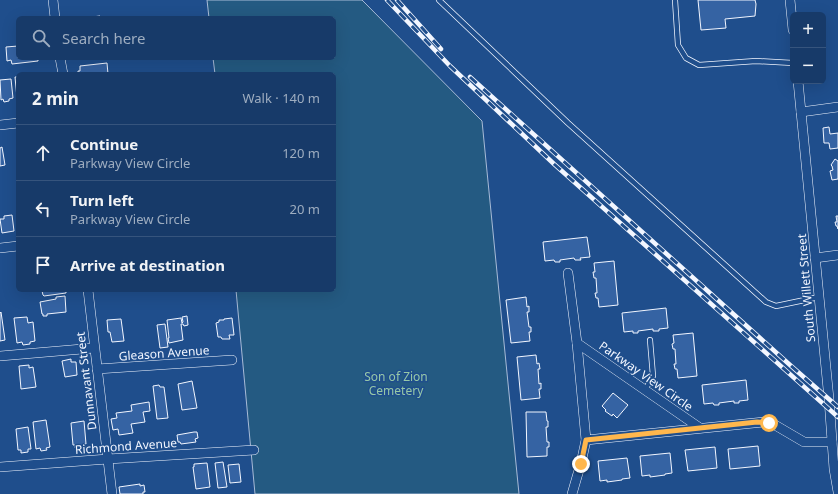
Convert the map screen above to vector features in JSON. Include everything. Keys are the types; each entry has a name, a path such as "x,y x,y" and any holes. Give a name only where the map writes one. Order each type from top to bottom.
{"street":[{"path":"53,0 55,16"},
{"path":"790,0 791,12"},
{"path":"60,60 63,72"},
{"name":"South Willett Street","path":"798,84 829,399 834,469 838,492"},
{"path":"801,112 838,107"},
{"path":"0,125 16,123"},
{"path":"0,248 16,246"},
{"path":"815,258 838,256"},
{"path":"568,273 577,343 586,440 572,494"},
{"name":"Dunnavant Street","path":"88,292 112,494"},
{"name":"Parkway View Circle","path":"577,343 700,428"},
{"path":"0,356 94,348"},
{"name":"Gleason Avenue","path":"97,370 232,360"},
{"name":"Parkway View Circle","path":"586,440 764,422 775,425 804,442 832,442"},
{"name":"Richmond Avenue","path":"0,467 254,450"}],"lane":[{"path":"439,0 568,123 766,302 776,306 819,297"},
{"path":"675,0 678,45 686,58 699,65 756,61 790,63"},
{"path":"645,390 653,376 650,340"}],"green space":[{"name":"Son of Zion Cemetery","path":"207,0 362,0 482,121 519,494 255,494 236,292 336,292 336,72 215,72 213,60 336,60 336,16 209,16"}],"building":[{"path":"698,0 755,0 755,16 725,19 726,28 701,30"},
{"path":"16,46 16,60 38,61 12,64 11,60 7,61 6,47"},
{"path":"107,63 108,72 78,72 80,71 80,66"},
{"path":"11,79 13,98 4,102 3,99 1,100 0,80"},
{"path":"829,127 830,134 838,133 838,148 830,149 829,143 824,143 823,128"},
{"path":"2,147 5,165 0,166 0,148"},
{"path":"835,159 838,161 838,179 832,180 830,171 833,170 831,165"},
{"path":"12,215 14,231 2,233 0,219 4,219 4,216"},
{"path":"836,216 838,216 838,229 835,222 837,222"},
{"path":"587,237 590,257 580,258 581,260 575,260 574,258 560,260 560,262 555,262 554,260 545,261 543,242"},
{"path":"614,261 618,305 599,307 598,298 596,298 595,293 597,293 596,278 594,278 593,272 595,272 594,263"},
{"path":"42,292 66,292 44,296"},
{"path":"65,296 66,312 47,314 47,316 43,316 40,302"},
{"path":"526,297 527,307 529,306 529,312 527,312 529,327 531,327 531,332 529,332 530,341 511,343 506,300"},
{"path":"666,308 668,328 659,329 659,331 653,331 653,329 638,331 638,333 633,333 633,331 624,332 622,313"},
{"path":"1,312 5,340 0,341 0,313"},
{"path":"187,316 188,325 184,326 181,324 183,340 169,343 167,320 181,318 182,323 182,317"},
{"path":"27,317 28,323 33,322 35,341 30,342 30,344 23,345 22,342 17,343 14,318"},
{"path":"232,318 234,335 229,335 230,339 222,339 221,337 218,337 216,323 219,322 219,320"},
{"path":"121,319 124,341 112,342 110,332 108,332 107,320"},
{"path":"165,324 168,347 160,348 157,325"},
{"path":"693,333 697,376 678,378 677,369 675,369 674,364 676,364 675,349 673,349 672,344 674,343 673,335"},
{"path":"536,355 537,364 539,363 540,369 538,369 539,384 541,383 541,389 539,389 540,398 521,400 517,357"},
{"path":"71,359 71,362 76,362 77,375 65,377 62,361"},
{"path":"29,365 29,368 33,367 36,387 21,389 19,366"},
{"path":"746,380 748,400 739,401 739,403 734,403 734,401 719,403 719,405 714,405 713,403 704,404 702,385"},
{"path":"192,381 197,408 182,410 178,384"},
{"path":"159,385 160,387 164,387 168,418 157,419 153,386"},
{"path":"613,393 628,405 617,418 613,414 612,416 605,411 606,410 602,406"},
{"path":"149,402 150,411 143,412 145,422 131,424 133,433 119,435 118,429 113,430 111,419 117,418 116,413 132,411 131,405"},
{"path":"526,412 546,412 548,421 548,427 546,427 547,442 549,442 549,447 547,447 547,456 527,457"},
{"path":"46,420 50,447 46,448 47,450 41,451 40,448 36,449 33,422"},
{"path":"84,421 85,447 75,448 75,445 73,445 71,423"},
{"path":"28,427 31,449 28,449 28,452 21,453 21,450 18,450 16,429"},
{"path":"197,432 198,438 195,439 196,442 181,444 178,442 177,435"},
{"path":"758,446 760,466 730,469 728,449"},
{"path":"715,447 717,468 688,471 685,450"},
{"path":"670,453 672,473 650,477 650,475 642,476 640,456"},
{"path":"627,458 630,478 607,482 607,480 600,481 598,461"},
{"path":"223,462 227,487 218,488 215,463"},
{"path":"207,463 210,487 196,489 193,467 194,464"},
{"path":"239,464 241,482 230,483 228,465"},
{"path":"140,484 140,486 144,485 145,492 143,492 143,494 120,494 119,487"}],"railway":[{"path":"387,0 450,66 554,164 838,417"},
{"path":"397,0 441,49"},
{"path":"470,77 838,407"}],"route":[{"path":"581,464 586,440 757,422 769,423"}]}
